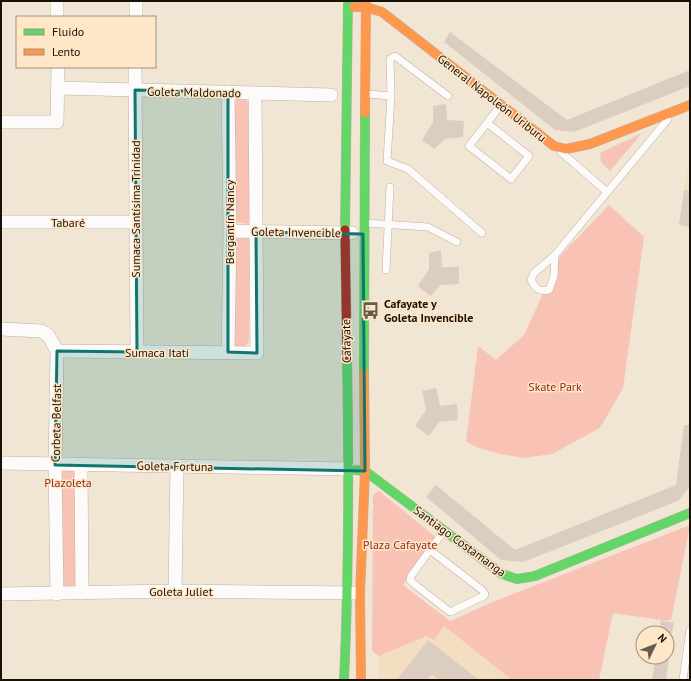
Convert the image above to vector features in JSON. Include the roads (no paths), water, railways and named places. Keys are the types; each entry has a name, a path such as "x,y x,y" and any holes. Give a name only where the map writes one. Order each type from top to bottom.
{"street":[{"path":"57,1 57,16"},
{"path":"136,1 136,16"},
{"name":"General Napoleón Uriburu","path":"348,4 366,4 382,12 554,146 566,148 590,144 690,105"},
{"name":"Cafayate","path":"348,4 345,233 349,469 354,593 362,680"},
{"name":"Cafayate","path":"344,680 354,593 365,471 363,229 366,4"},
{"path":"1,122 57,122 58,68"},
{"name":"Sumaca Santísima Trinidad","path":"135,68 136,352"},
{"name":"Goleta Maldonado","path":"58,88 331,95"},
{"name":"Bergantín Nancy","path":"228,92 230,231 228,352"},
{"path":"255,93 256,232"},
{"name":"Tabaré","path":"1,222 135,222"},
{"name":"Goleta Invencible","path":"230,231 345,233 363,229"},
{"name":"Sumaca Itatí","path":"57,351 257,353 256,232"},
{"path":"1,329 41,330 48,335 57,351"},
{"name":"Corbeta Belfast","path":"57,351 55,465 57,594"},
{"name":"Goleta Fortuna","path":"1,464 349,469"},
{"path":"81,465 82,593"},
{"path":"175,591 177,466"},
{"name":"Santiago Costamanga","path":"349,469 365,471 502,574 517,579 524,579 534,576 690,513"},
{"name":"Goleta Juliet","path":"1,594 175,591 354,593"}],"lane":[{"path":"448,96 395,56 390,59 391,96 387,161 408,169 482,233"},
{"path":"364,94 391,96"},
{"path":"487,123 529,156 511,179 469,146 501,105"},
{"path":"555,255 553,284 549,290 542,291 535,287 531,280 534,273 555,255 606,191 675,110"},
{"path":"554,146 606,191"},
{"path":"386,270 390,187"},
{"path":"363,229 388,226 428,227 457,242"},
{"path":"430,550 482,590 485,594 484,596 450,612 410,580 411,576 444,530"},
{"path":"683,680 690,630"}],"place":[{"name":"Cafayate y Goleta Invencible","path":"371,310"}],"park label":[{"name":"Skate Park","path":"555,386"},
{"name":"Plazoleta","path":"68,482"},
{"name":"Plaza Cafayate","path":"400,544"}]}
